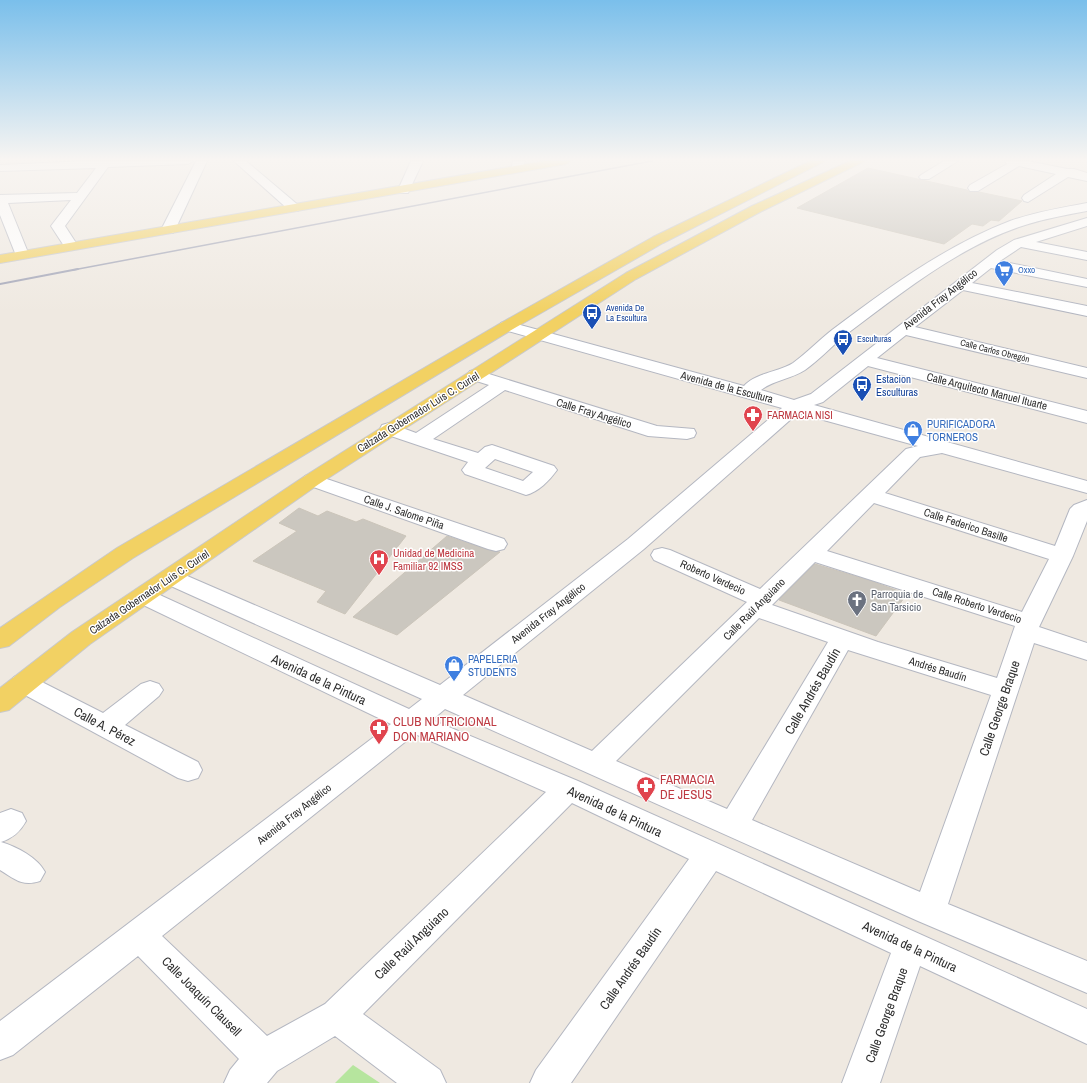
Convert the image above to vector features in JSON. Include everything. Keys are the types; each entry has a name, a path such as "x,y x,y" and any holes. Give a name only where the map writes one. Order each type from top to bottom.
{"main road":[{"path":"0,259 274,212"},
{"path":"0,640 52,602 125,553 515,321 658,240 715,212"},
{"name":"Calzada Gobernador Luis C. Curiel","path":"0,703 23,683 81,638 389,429 476,376 631,276 751,212"}],"street":[{"path":"5,212 22,255"},
{"path":"69,212 58,226 70,246"},
{"path":"168,230 177,212"},
{"path":"756,387 792,371 825,343 895,291 956,250 1010,224 1042,215 1061,212"},
{"name":"Avenida Fray Angélico","path":"0,1043 412,722 440,698 636,544 795,406 817,398 987,263 1019,243 1087,222"},
{"path":"1019,243 1087,256"},
{"path":"987,263 1087,284"},
{"path":"959,285 1087,311"},
{"name":"Avenida de la Escultura","path":"515,321 546,331 756,387 817,398 1087,472"},
{"name":"Calle Carlos Obregón","path":"903,329 1087,373"},
{"name":"Calle Arquitecto Manuel Ituarte","path":"865,360 1087,417"},
{"name":"Calle Fray Angélico","path":"476,376 655,432 687,433"},
{"path":"418,440 502,384"},
{"name":"Avenida de la Escultura","path":"756,387 795,406 909,445"},
{"path":"389,429 481,460 492,451 547,470 538,479"},
{"name":"Calle George Braque","path":"909,445 943,447 1051,477 1085,501 1062,556 1027,626 929,912"},
{"name":"Calle Raúl Anguiano","path":"595,765 760,604 811,552 871,495 909,445"},
{"name":"Calle J. Salome Piña","path":"312,480 496,544"},
{"name":"Calle Federico Basille","path":"871,495 1062,556"},
{"name":"Calle Roberto Verdecio","path":"811,552 1027,626 1087,652"},
{"name":"Roberto Verdecio","path":"662,555 760,604"},
{"path":"170,577 440,698 929,912 1087,977"},
{"name":"Avenida de la Pintura","path":"143,596 412,722 568,789 1087,1027"},
{"path":"760,604 842,639"},
{"name":"Andrés Baudín","path":"842,639 1006,690"},
{"name":"Calle Andrés Baudín","path":"733,826 842,639"},
{"name":"Calle A. Pérez","path":"23,683 188,770"},
{"path":"105,726 150,690"},
{"name":"Calle Raúl Anguiano","path":"254,1070 337,1016 568,789"},
{"path":"0,854 29,872"},
{"name":"Calle Andrés Baudín","path":"549,1083 710,854"},
{"name":"Calle Joaquín Clausell","path":"139,935 254,1070"},
{"name":"Calle George Braque","path":"861,1083 910,946"},
{"path":"337,1016 428,1083"}],"green space":[{"path":"353,1065 380,1083 335,1083"}],"building":[{"path":"811,212 1010,212 999,221 991,220 983,226 972,224 944,244"},
{"path":"299,508 318,516 327,511 356,522 363,519 406,536 345,614 317,602 326,591 253,561 297,531 279,523"},
{"path":"447,536 488,550 500,552 397,635 353,617"},
{"name":"Parroquia de San Tarsicio","path":"815,564 907,594 876,636 779,600"}],"railway":[{"path":"73,270 384,212"},
{"path":"0,284 78,269"}],"place":[{"name":"Oxxo","path":"1004,287"},
{"name":"Avenida De La Escultura","path":"592,330"},
{"name":"Esculturas","path":"843,356"},
{"name":"Estacion Esculturas","path":"862,402"},
{"name":"FARMACIA NISI","path":"753,432"},
{"name":"PURIFICADORA TORNEROS","path":"913,447"},
{"name":"Unidad de Medicina Familiar 92 IMSS","path":"379,576"},
{"name":"Parroquia de San Tarsicio","path":"857,617"},
{"name":"PAPELERIA STUDENTS","path":"454,682"},
{"name":"CLUB NUTRICIONAL DON MARIANO","path":"379,745"},
{"name":"FARMACIA DE JESUS","path":"646,803"}]}
